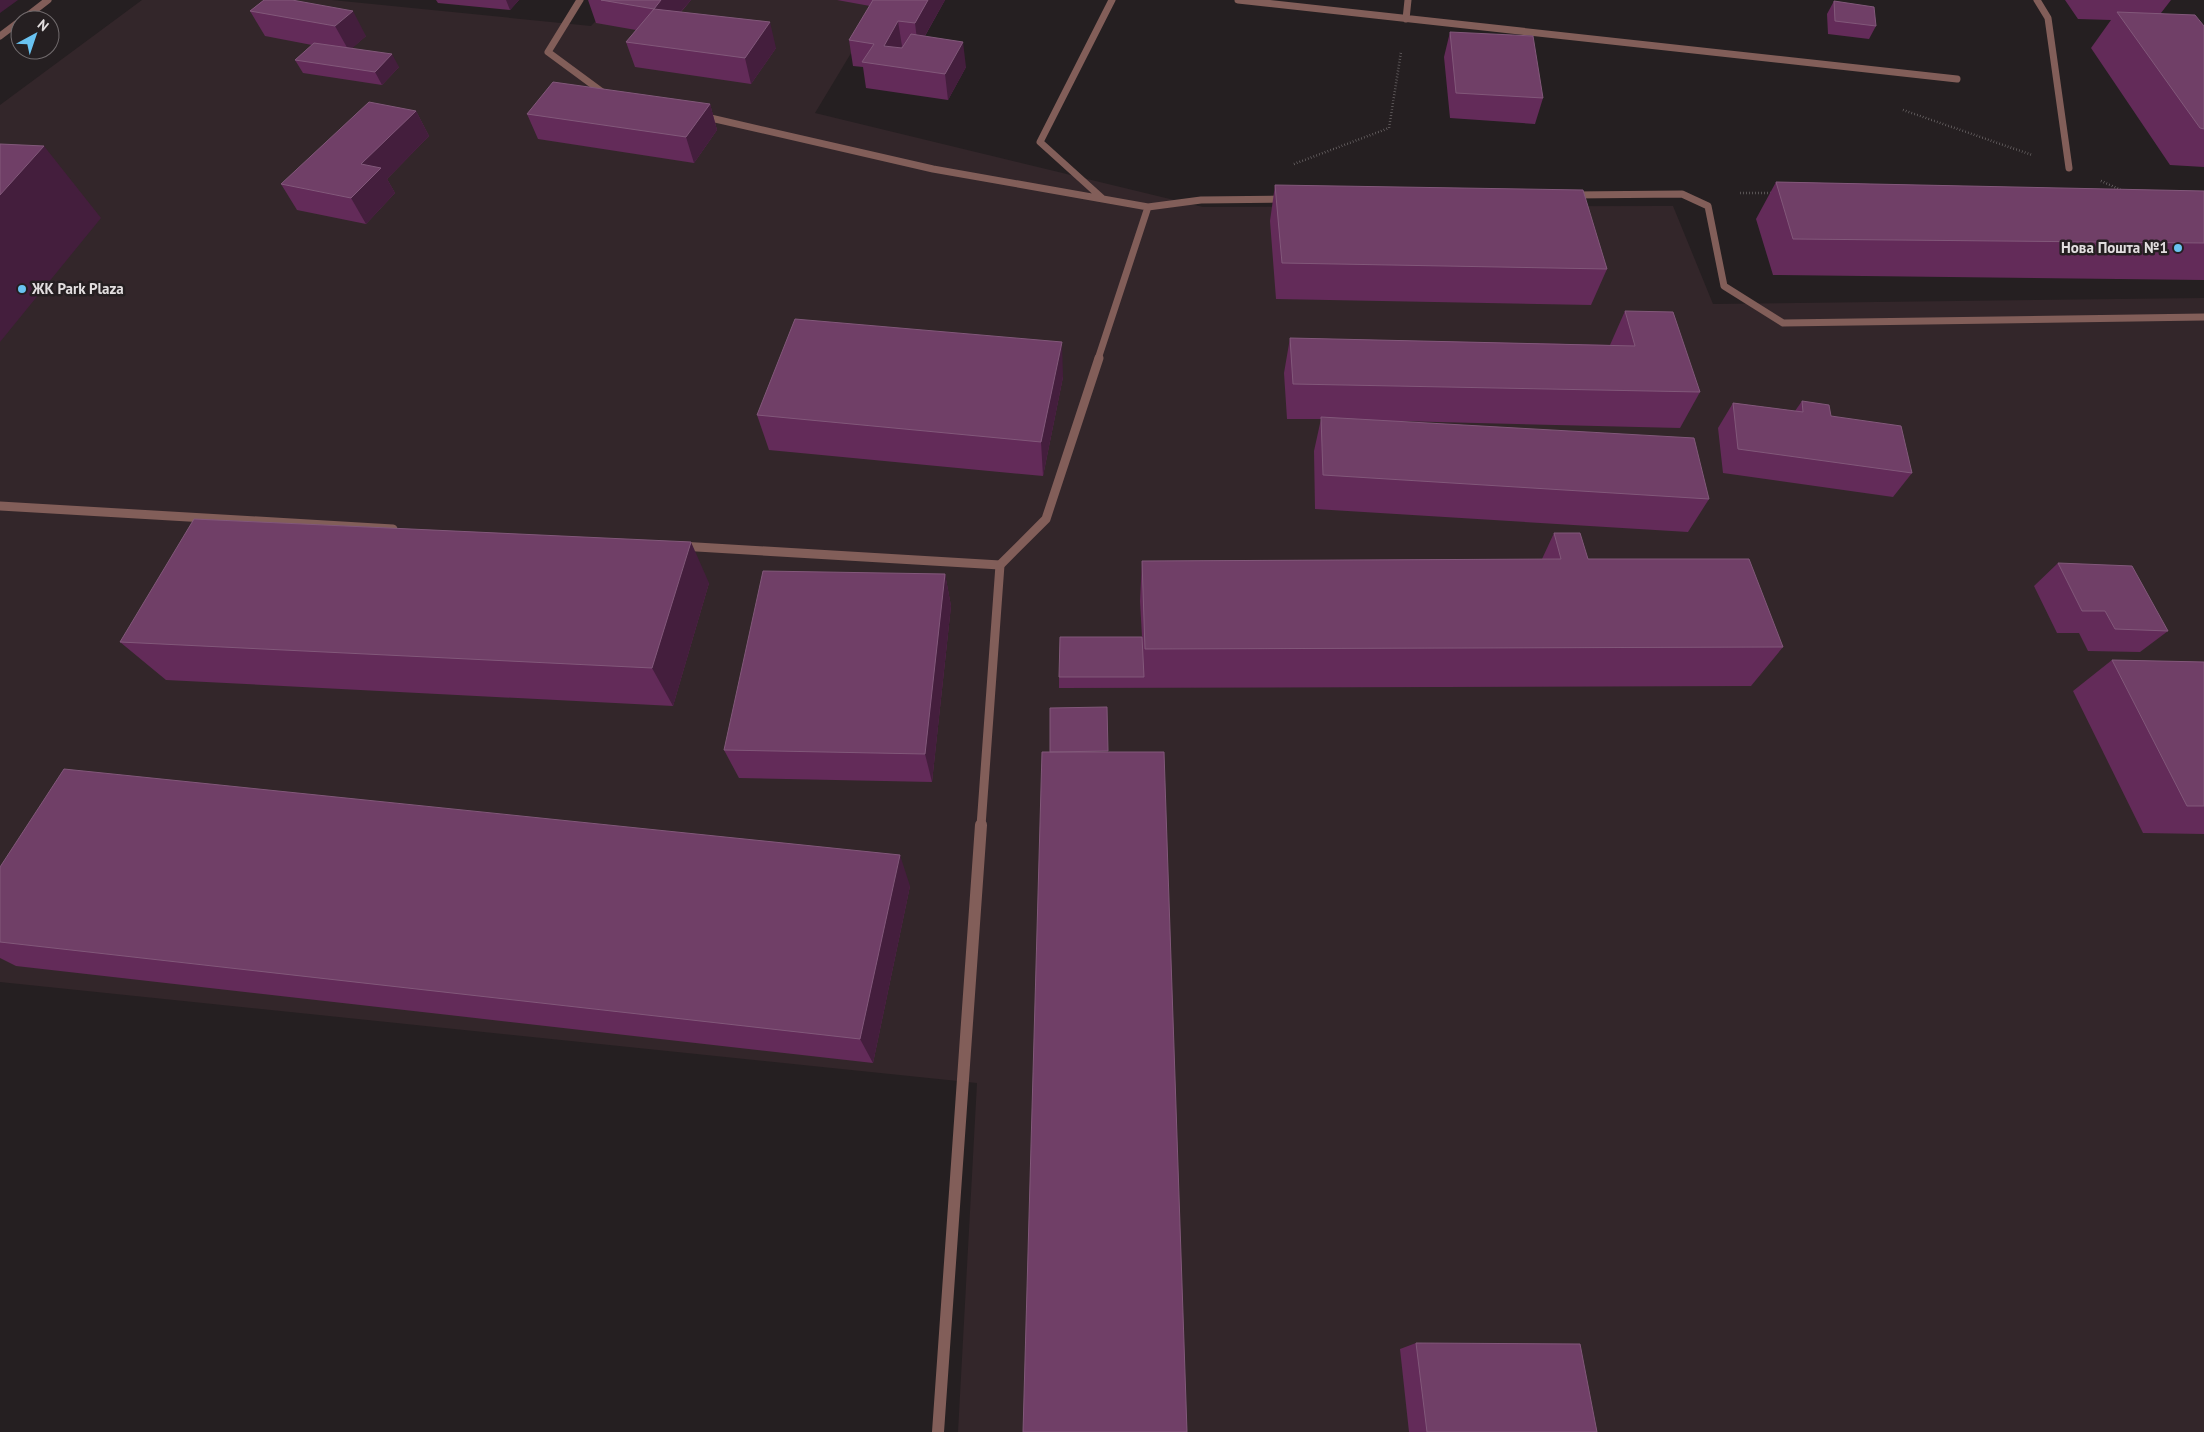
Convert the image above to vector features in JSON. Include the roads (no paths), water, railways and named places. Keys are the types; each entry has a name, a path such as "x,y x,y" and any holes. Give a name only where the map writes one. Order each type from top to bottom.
{"street":[{"path":"35,10 48,0"},
{"path":"580,0 548,52 601,93 610,95"},
{"path":"1103,199 1040,142 1112,0"},
{"path":"1238,0 1406,20 1957,79"},
{"path":"1406,20 1408,0"},
{"path":"2037,0 2048,18 2070,168"},
{"path":"696,114 933,169 1148,206 1201,200 1290,198"},
{"path":"1564,195 1682,194 1708,206 1724,286 1783,323 2204,317"},
{"path":"938,1432 1000,565 1046,519 1148,206"},
{"path":"0,506 403,529"},
{"path":"671,545 1000,565"}],"place":[{"name":"Нова Пошта №1","path":"2178,248"},
{"name":"ЖК Park Plaza","path":"22,289"}]}
